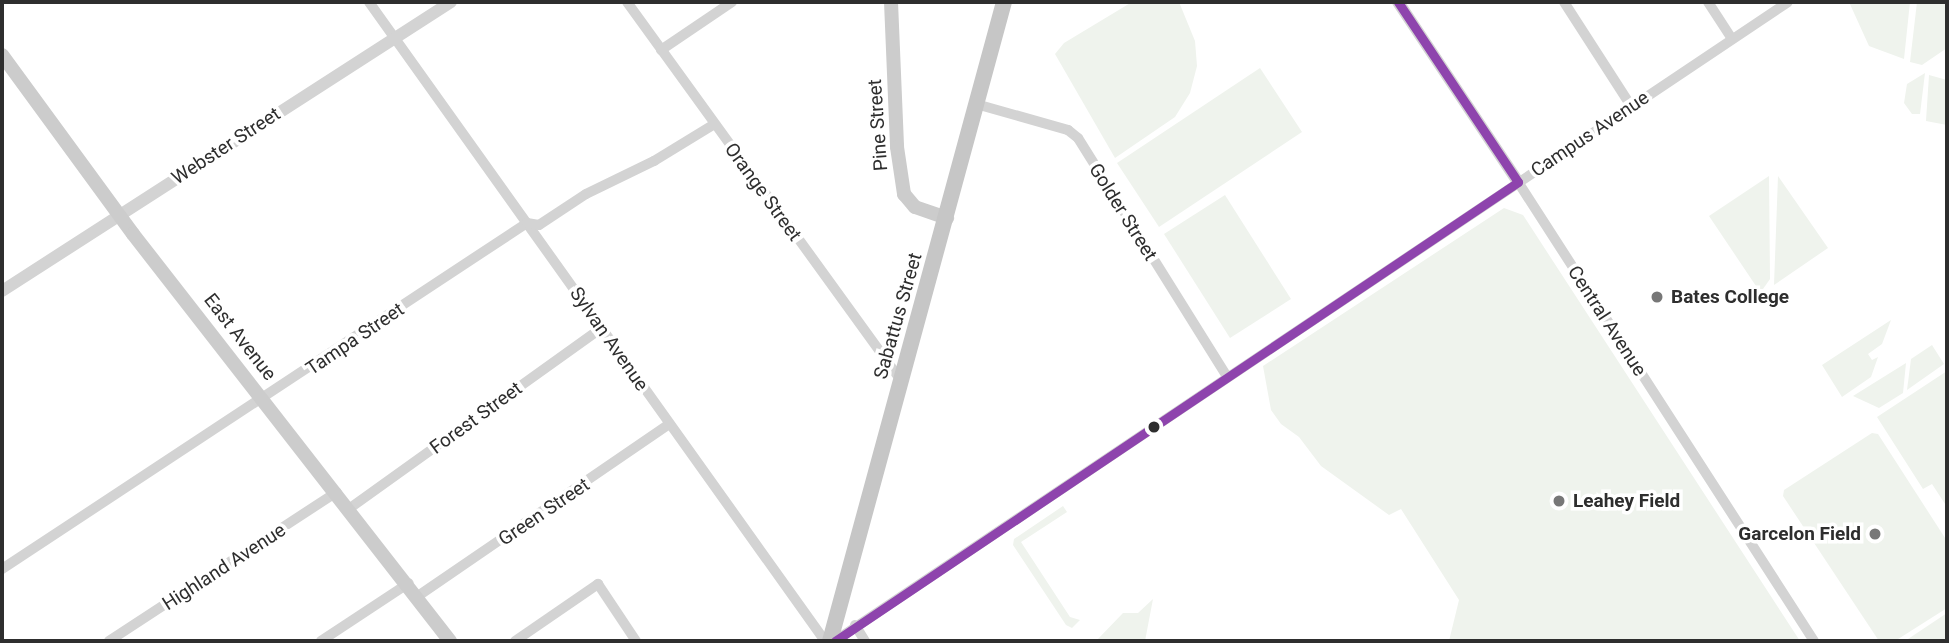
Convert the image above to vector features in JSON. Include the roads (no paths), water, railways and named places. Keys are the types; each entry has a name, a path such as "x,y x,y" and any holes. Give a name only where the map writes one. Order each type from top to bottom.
{"main road":[{"name":"Pine Street","path":"891,2 897,147 904,194 915,207 947,218"},
{"name":"Sabattus Street","path":"830,641 1004,2"},
{"name":"East Avenue","path":"2,55 119,215 409,583 450,641"}],"street":[{"name":"Sylvan Avenue","path":"369,2 392,39 405,46 668,425 830,641"},
{"name":"Webster Street","path":"2,291 451,2"},
{"name":"Orange Street","path":"627,2 713,125 901,382"},
{"path":"661,50 732,2"},
{"name":"Central Avenue","path":"1398,2 1518,182 1814,641"},
{"path":"1564,2 1631,106"},
{"path":"1708,2 1732,39"},
{"name":"Campus Avenue","path":"830,641 1788,2"},
{"name":"Golder Street","path":"976,104 1068,130 1078,138 1227,376"},
{"name":"Tampa Street","path":"2,569 265,399 527,223 539,225 586,194 654,161 713,125"},
{"name":"Forest Street","path":"350,508 601,328"},
{"name":"Green Street","path":"418,596 668,425"},
{"name":"Highland Avenue","path":"109,641 337,492"},
{"path":"321,641 409,583"},
{"path":"515,641 598,584 636,641"},
{"path":"855,625 865,641"}],"place":[{"name":"Bates College","path":"1657,297"},
{"name":"Leahey Field","path":"1559,501"},
{"name":"Garcelon Field","path":"1875,534"}]}
